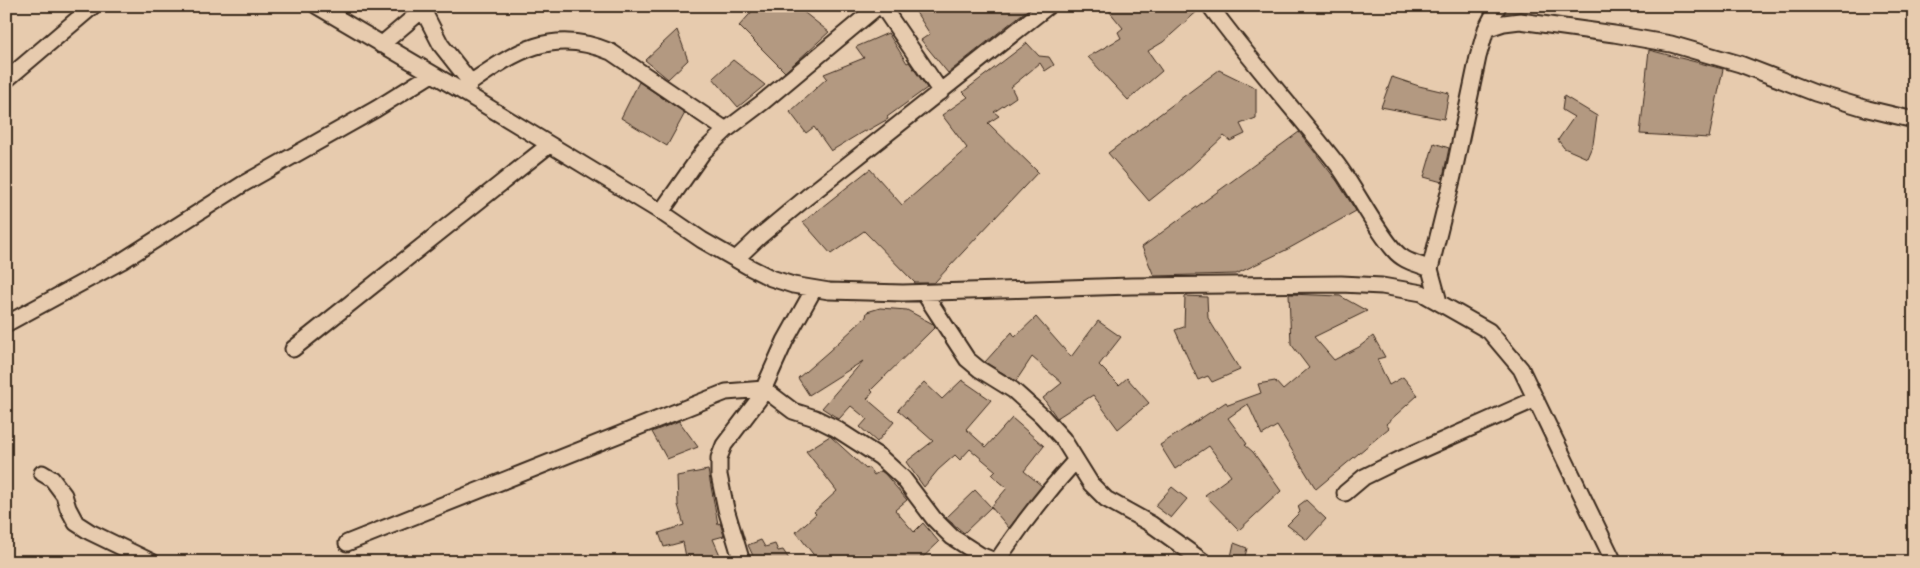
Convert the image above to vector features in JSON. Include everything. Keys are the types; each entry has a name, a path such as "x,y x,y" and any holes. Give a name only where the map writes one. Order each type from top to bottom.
{"street":[{"path":"6,80 93,6"},
{"path":"317,6 432,74 466,87 549,145 736,259 771,278 793,285 839,291 924,293 1131,286 1341,284 1382,286 1422,293 1489,331 1521,369 1614,562"},
{"path":"661,212 703,152 726,130 880,6 942,92"},
{"path":"736,259 807,196 942,92 1048,6"},
{"path":"1210,6 1234,39 1309,128 1350,182 1395,251 1407,261 1430,269"},
{"path":"1439,302 1430,269 1453,176 1478,57 1486,29 1498,6"},
{"path":"381,45 425,8 441,45 466,87"},
{"path":"1486,29 1504,23 1520,21 1671,44 1740,64 1850,104 1914,120"},
{"path":"466,87 508,58 528,47 562,41 592,44 611,52 726,130"},
{"path":"6,324 122,261 243,184 376,109 432,74"},
{"path":"293,350 549,145"},
{"path":"742,562 726,509 719,475 719,458 724,445 748,414 764,389 785,341 814,289"},
{"path":"924,293 967,359 979,369 1013,390 1042,416 1063,439 1091,484 1106,498 1151,524 1204,562"},
{"path":"346,543 726,392 764,389 793,411 815,418 835,428 880,457 903,478 934,519 952,537 980,555 997,562 1018,528 1076,460"},
{"path":"1345,493 1364,477 1536,399"},
{"path":"42,473 52,480 64,495 76,523 90,532 152,562"}],"building":[{"path":"757,6 796,6 829,32 785,72 739,26"},
{"path":"912,6 1032,6 948,73 921,40 930,34"},
{"path":"1105,6 1201,6 1163,42 1148,51 1162,71 1128,100 1088,57 1121,38 1118,32 1123,28"},
{"path":"677,30 688,60 668,79 645,60"},
{"path":"888,33 907,63 909,62 927,88 887,117 888,119 831,151 814,127 806,133 790,112 827,78 824,74 864,58 856,47"},
{"path":"1027,43 1039,56 1049,57 1054,65 1045,71 1040,63 1011,87 1016,97 994,112 999,116 988,123 1038,172 934,283 915,283 864,231 831,254 803,222 870,169 902,205 967,148 942,115 968,97 963,92"},
{"path":"1649,50 1723,69 1709,138 1640,134"},
{"path":"733,60 765,85 738,107 713,78"},
{"path":"1219,70 1256,88 1256,118 1240,124 1245,134 1230,141 1224,136 1184,173 1149,201 1108,153"},
{"path":"1392,77 1449,93 1444,119 1381,107"},
{"path":"639,82 685,113 667,146 621,118"},
{"path":"1564,96 1597,116 1593,144 1587,158 1564,148 1558,140 1574,117 1562,110"},
{"path":"1299,132 1337,181 1356,211 1288,249 1236,274 1154,276 1142,247"},
{"path":"1434,143 1449,148 1442,182 1424,177"},
{"path":"1289,294 1340,296 1367,311 1314,337 1334,360 1359,347 1373,336 1385,357 1377,359 1389,385 1403,377 1418,395 1386,424 1389,428 1316,489 1277,426 1262,435 1248,404 1228,418 1247,444 1245,445 1253,452 1281,491 1239,530 1205,495 1231,476 1209,446 1175,469 1160,445 1226,402 1228,405 1261,393 1258,384 1275,381 1283,390 1309,368 1291,344"},
{"path":"1185,296 1207,297 1208,318 1240,370 1212,382 1208,376 1198,380 1175,330 1184,327"},
{"path":"880,308 907,310 933,324 935,327 871,390 873,392 867,399 894,422 877,442 860,427 867,419 851,406 839,419 822,408 863,361 809,395 798,378 866,317 867,312"},
{"path":"1036,317 1071,357 1098,321 1121,337 1099,365 1119,385 1127,378 1149,403 1118,429 1093,395 1057,418 1043,398 1062,383 1032,357 1016,381 985,362 1012,332 1015,337"},
{"path":"962,380 991,400 966,429 986,447 1012,418 1044,446 1024,471 1042,486 1009,528 991,507 1007,488 992,475 996,471 970,449 960,460 955,455 938,470 924,487 906,462 933,441 898,410 924,382 942,399"},
{"path":"679,421 698,447 667,459 652,432"},
{"path":"830,436 866,469 868,467 874,475 881,471 885,474 907,500 895,510 914,532 923,523 939,542 918,562 819,562 796,532 837,491 806,451"},
{"path":"708,470 718,524 720,523 724,536 713,539 723,562 687,562 683,542 664,547 659,533 684,525 678,505 677,476"},
{"path":"1172,487 1187,499 1171,518 1155,506"},
{"path":"975,490 991,507 964,533 946,518"},
{"path":"1306,500 1326,519 1307,540 1287,525 1300,512 1298,506"},
{"path":"761,540 765,547 775,544 778,551 783,550 791,562 754,562 748,545"},
{"path":"1234,543 1247,548 1244,561 1231,557"}]}
